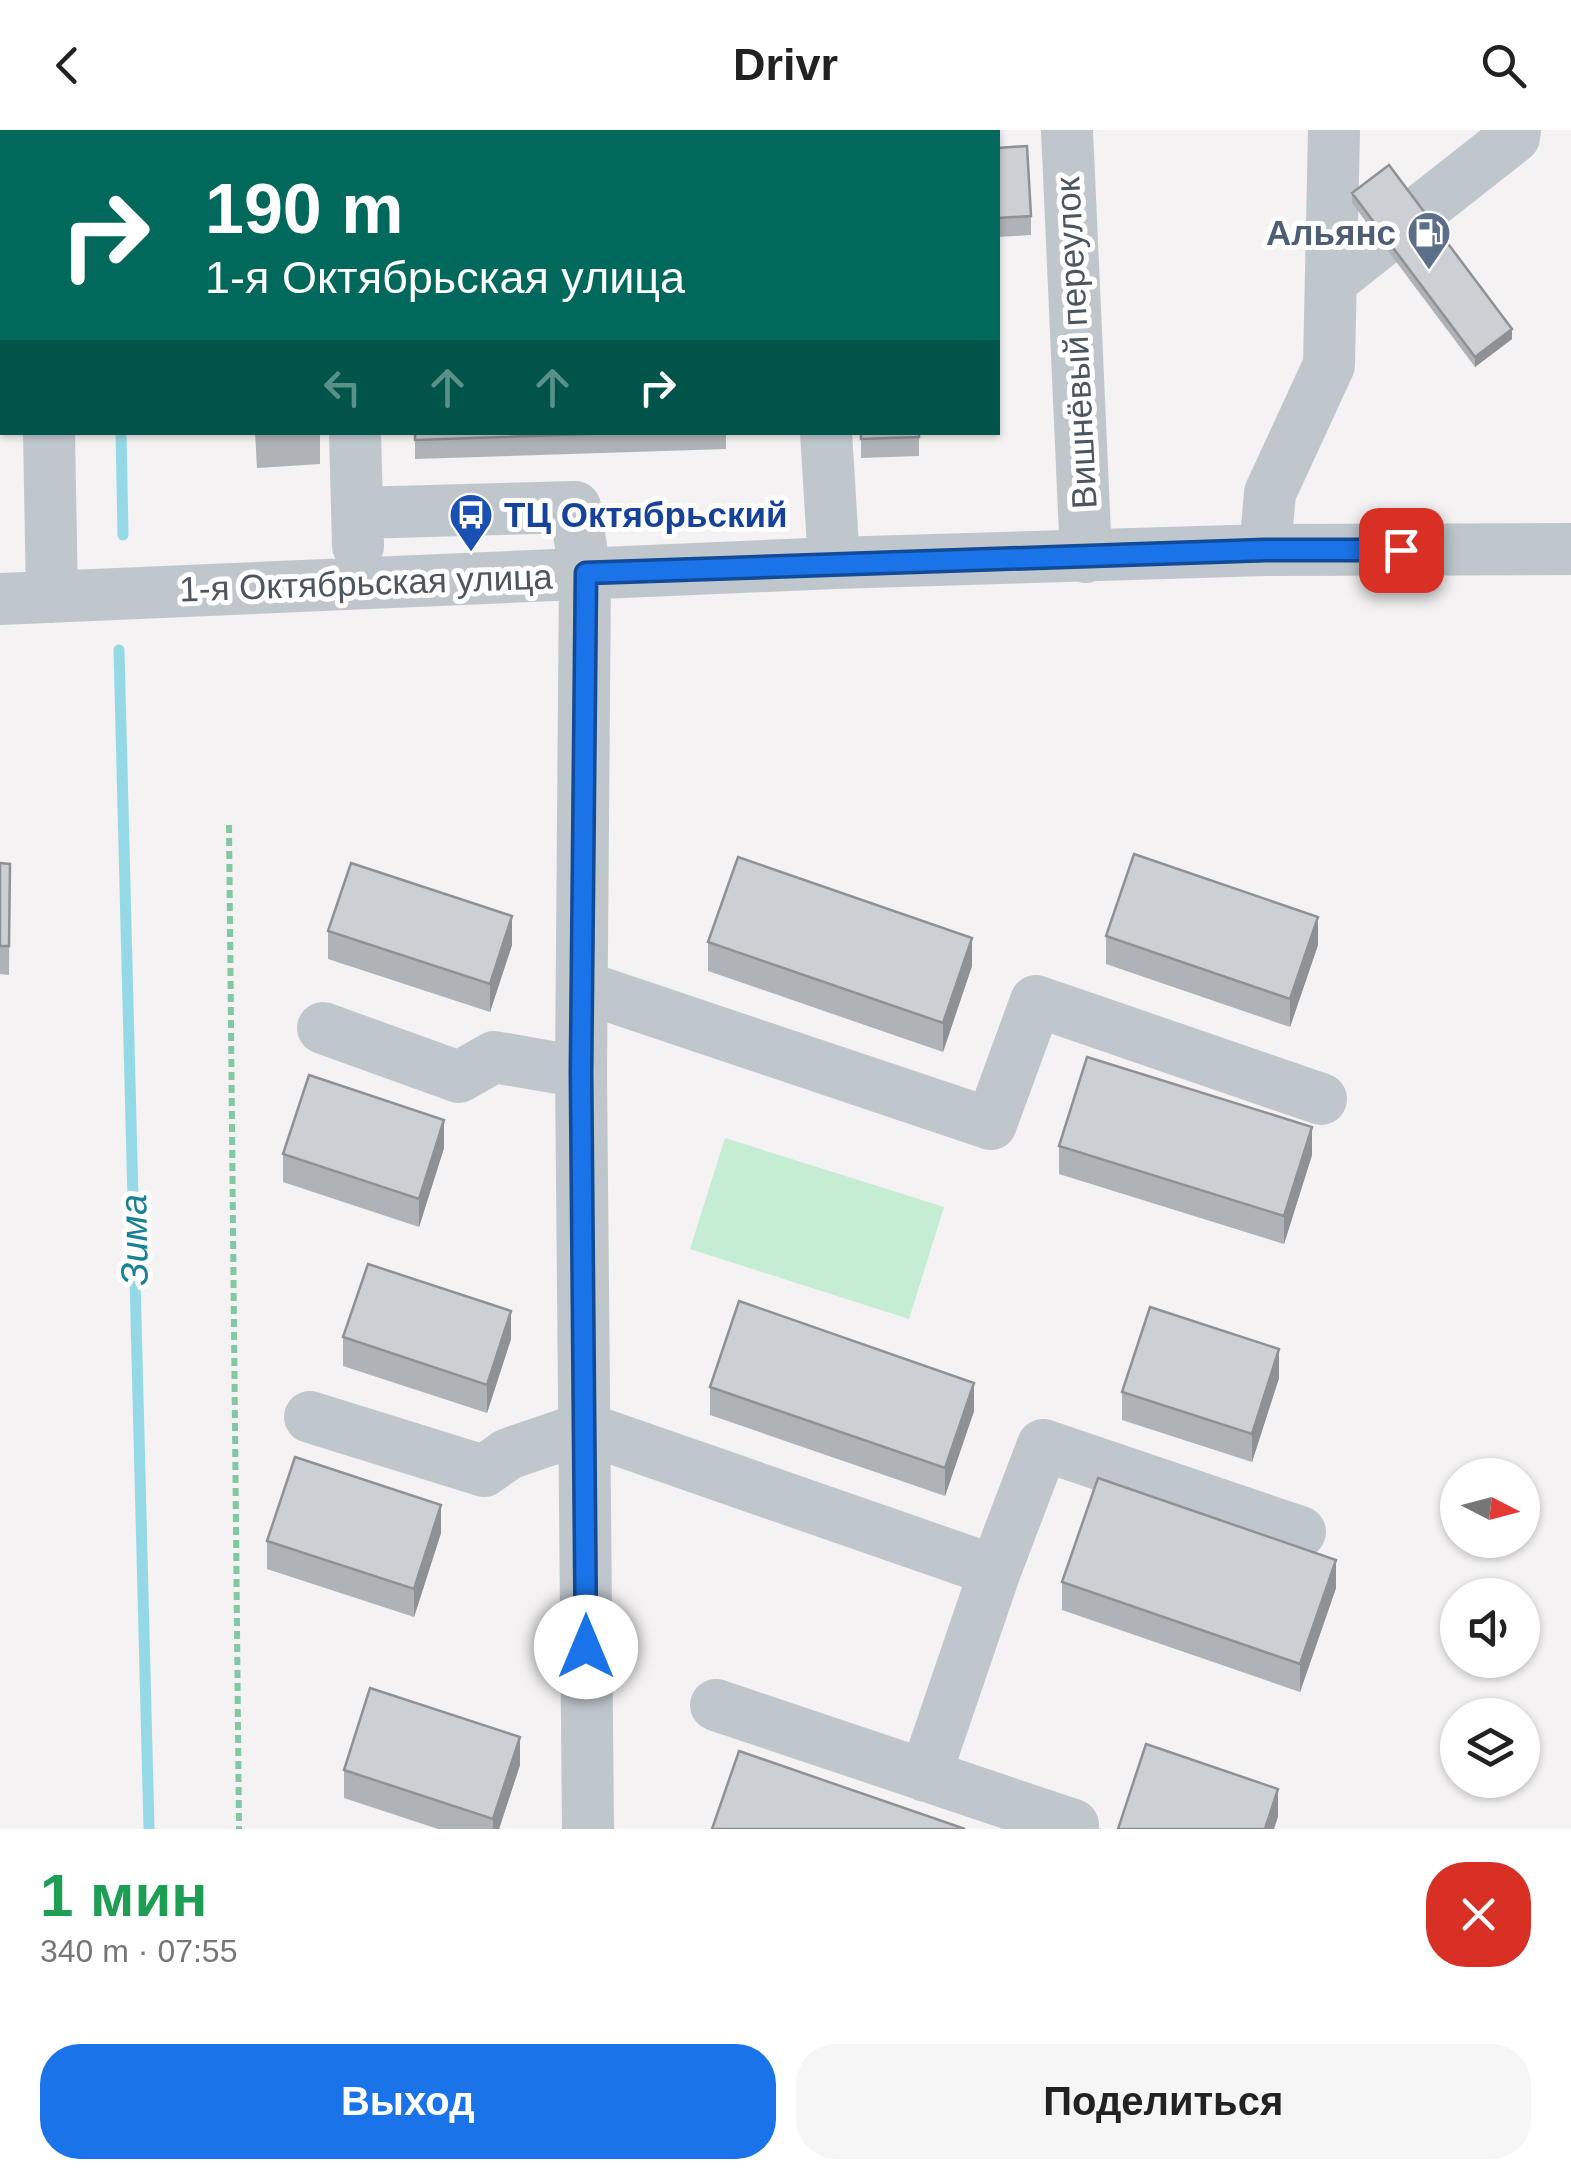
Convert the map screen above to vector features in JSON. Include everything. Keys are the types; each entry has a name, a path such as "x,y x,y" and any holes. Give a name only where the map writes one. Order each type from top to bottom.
{"street":[{"name":"Вишнёвый переулок","path":"1066,130 1086,557"},
{"path":"1265,550 1270,493 1329,365 1334,130"},
{"path":"1331,281 1514,137 1515,130"},
{"path":"49,435 52,596"},
{"path":"355,435 358,582"},
{"path":"826,435 834,563"},
{"path":"357,513 575,507 586,573 581,1072 588,1829"},
{"name":"1-я Октябрьская улица","path":"0,599 834,563 1265,550 1571,549"},
{"path":"583,987 992,1124 1036,1000 1321,1098"},
{"path":"323,1028 459,1076 494,1057 581,1072"},
{"path":"310,1418 484,1471 508,1454 584,1428 995,1571"},
{"path":"925,1776 1043,1445 1300,1532"},
{"path":"716,1705 1073,1826 1072,1829"}],"path":[{"path":"229,825 239,1829"}],"green space":[{"path":"725,1138 944,1207 909,1319 690,1249"}],"building":[{"path":"1027,146 1031,216 1000,218 1000,148"},
{"path":"1389,165 1512,329 1475,357 1352,193"},
{"path":"415,435 559,435 415,440"},
{"path":"861,435 919,435 919,437 861,439"},
{"path":"1134,854 1318,917 1290,999 1106,936"},
{"path":"738,857 972,938 943,1023 708,942"},
{"path":"0,863 10,864 9,946 0,946"},
{"path":"351,863 512,916 490,984 328,931"},
{"path":"1087,1057 1312,1127 1284,1216 1059,1146"},
{"path":"309,1075 444,1120 419,1199 283,1154"},
{"path":"368,1264 511,1311 487,1385 343,1337"},
{"path":"739,1301 974,1383 945,1468 710,1387"},
{"path":"1150,1307 1279,1349 1252,1434 1122,1392"},
{"path":"295,1457 441,1505 414,1589 267,1541"},
{"path":"1098,1478 1336,1560 1300,1664 1062,1582"},
{"path":"370,1688 520,1737 493,1819 344,1770"},
{"path":"1146,1744 1278,1789 1265,1829 1118,1829"},
{"path":"739,1751 965,1829 712,1829"}],"waterway":[{"name":"Зима","path":"121,435 123,535"},
{"name":"Зима","path":"119,650 149,1829"}],"place":[{"name":"Альянс","path":"1429,271"},
{"name":"ТЦ Октябрьский","path":"471,553"}],"route":[{"path":"586,1647 581,1072 586,573 1265,550 1401,550"}]}
